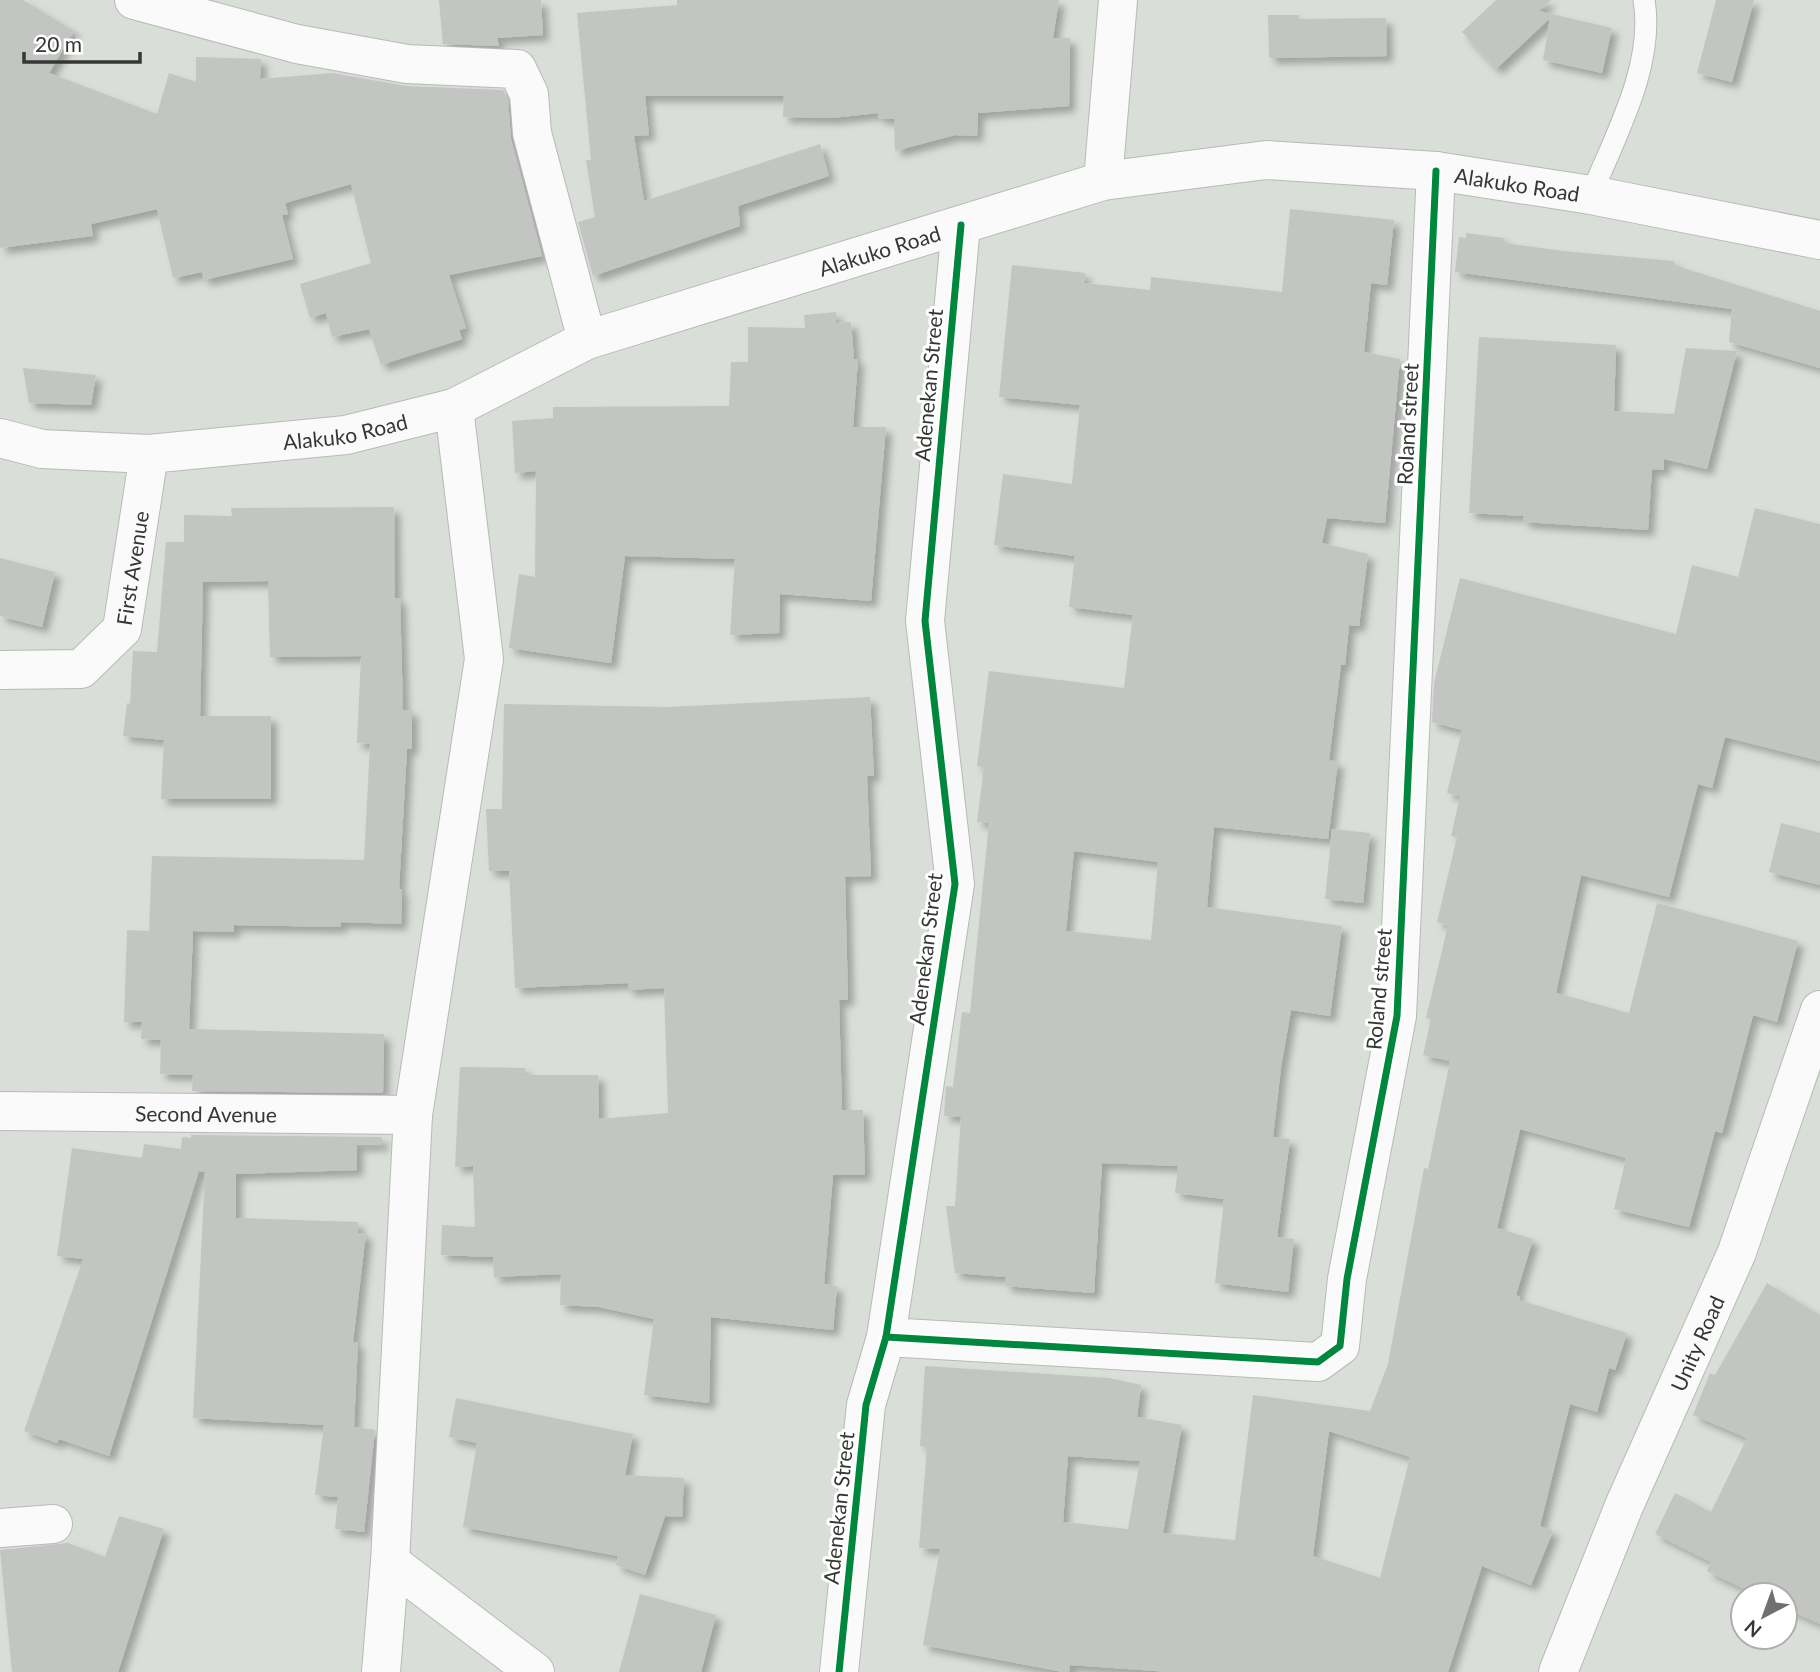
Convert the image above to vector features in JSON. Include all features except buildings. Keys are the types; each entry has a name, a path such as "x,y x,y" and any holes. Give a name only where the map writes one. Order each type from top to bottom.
{"street":[{"path":"134,0 297,44 407,64 517,69 529,94 531,133 587,340"},
{"path":"1103,181 1118,0"},
{"name":"Alakuko Road","path":"0,438 42,449 149,454 346,435 454,408 587,340 758,285 1103,181 1266,160 1436,171 1591,195 1820,240"},
{"name":"Roland street","path":"886,1337 1318,1362 1340,1346 1347,1279 1397,1016 1436,171"},
{"name":"Adenekan Street","path":"839,1672 866,1405 886,1337 955,884 925,621 961,225"},
{"path":"381,1672 390,1562 413,1115 484,659 454,408"},
{"name":"First Avenue","path":"0,670 80,669 122,629 149,454"},
{"name":"Unity Road","path":"1558,1672 1624,1506 1737,1252 1820,1010"},
{"name":"Second Avenue","path":"0,1111 413,1115"},
{"path":"0,1528 53,1524"},
{"path":"390,1562 535,1672"}],"lane":[{"path":"1591,195 1634,85 1647,36 1644,0"}],"cycle path":[{"path":"886,1337 1318,1362 1340,1346 1347,1279 1397,1016 1436,171"},
{"path":"839,1672 866,1405 886,1337 955,884 925,621 961,225"}]}
